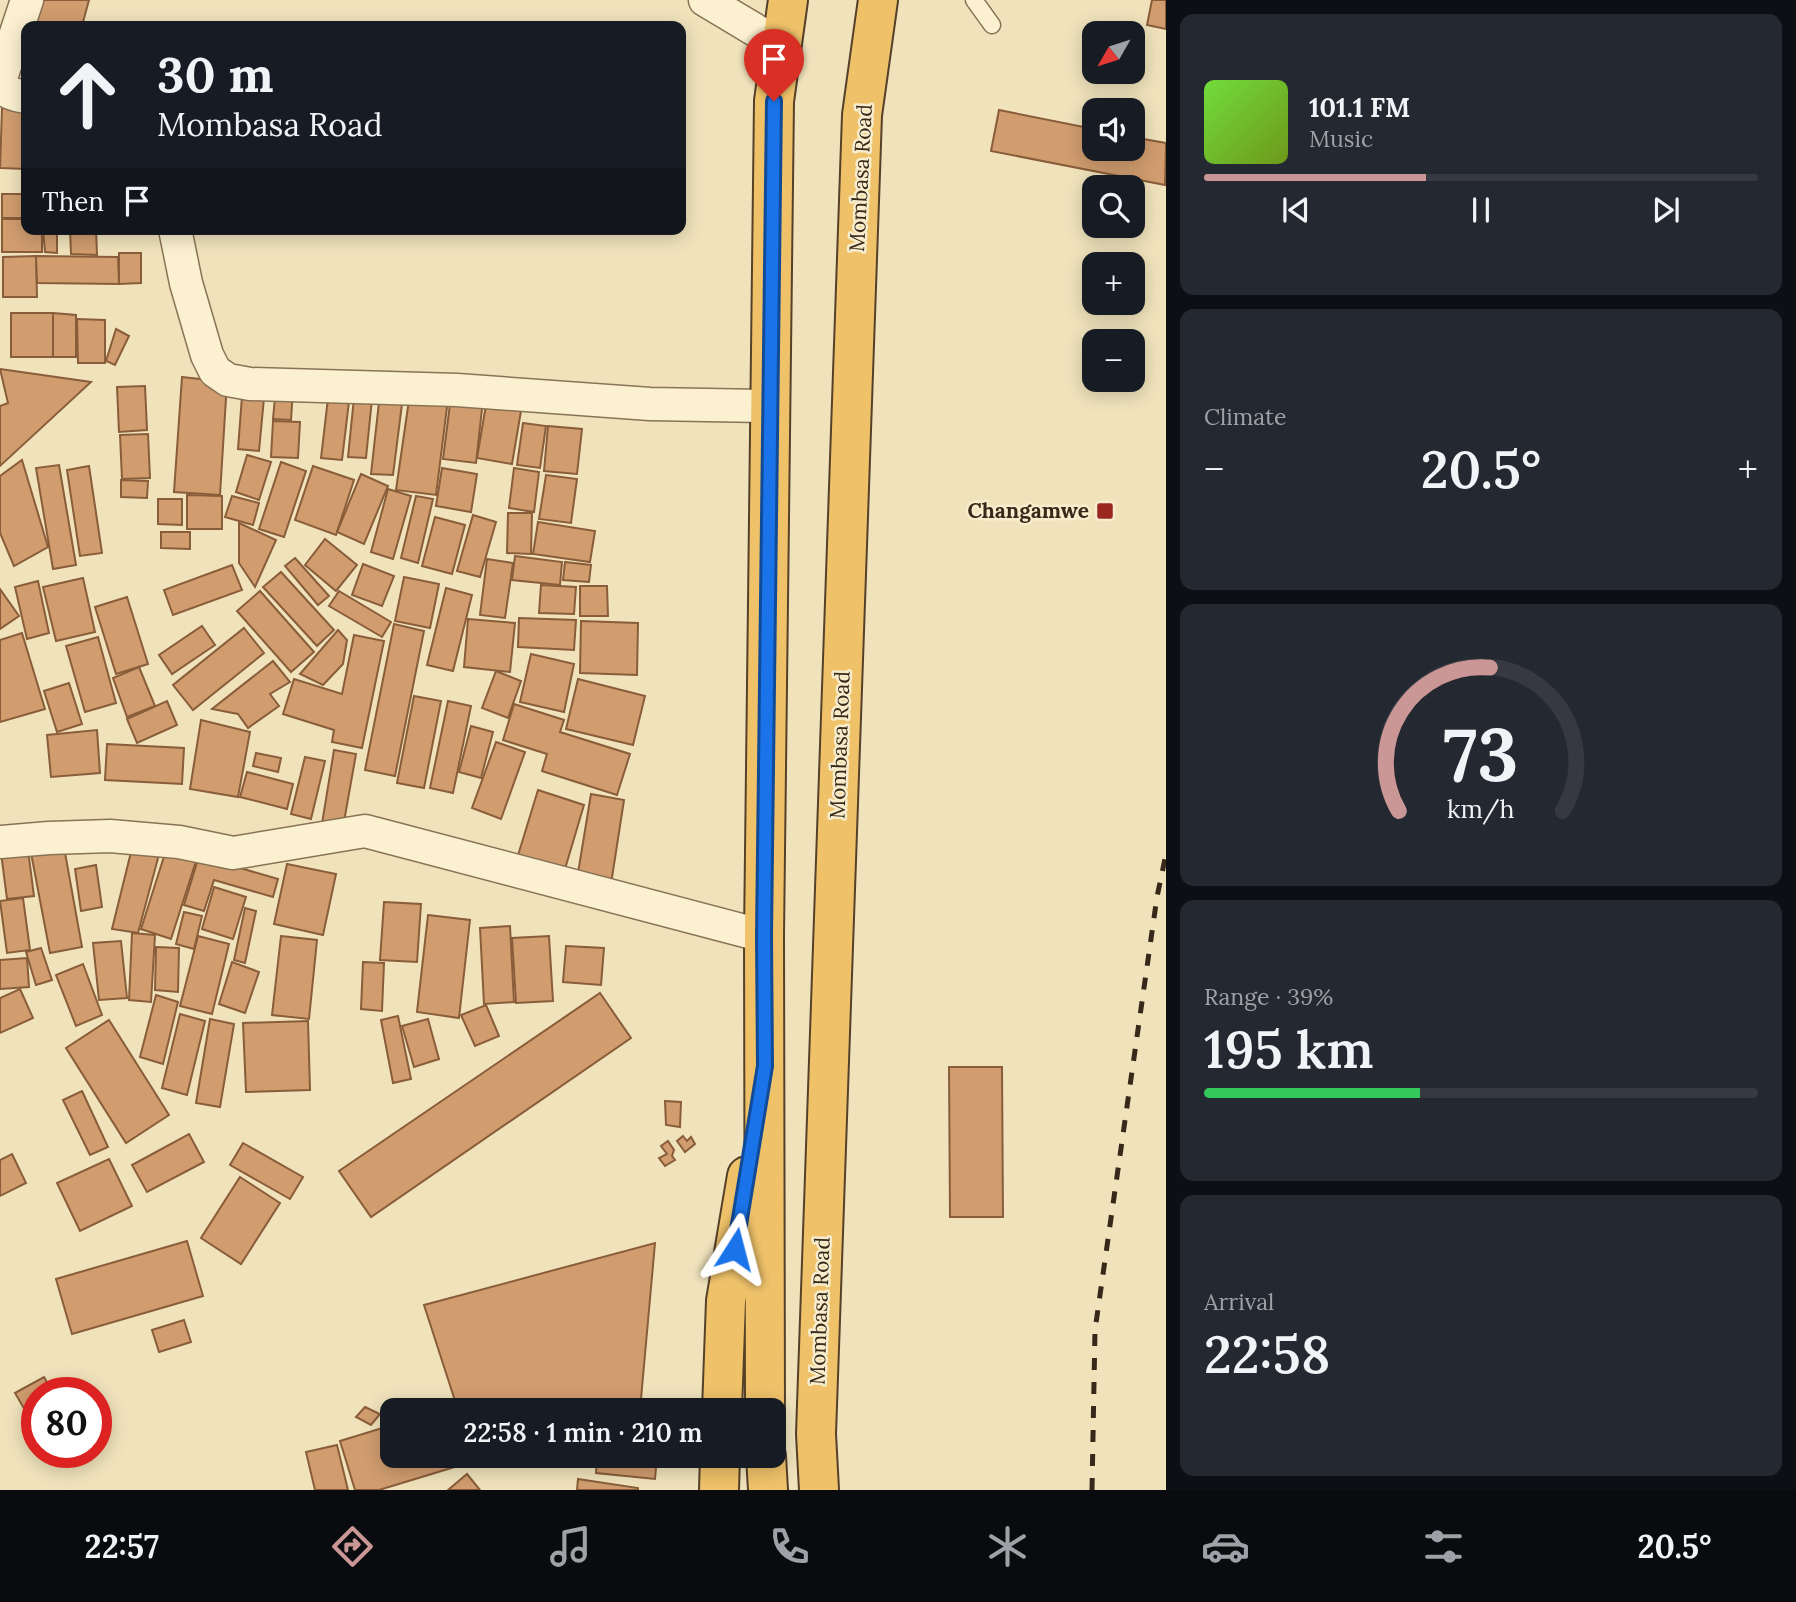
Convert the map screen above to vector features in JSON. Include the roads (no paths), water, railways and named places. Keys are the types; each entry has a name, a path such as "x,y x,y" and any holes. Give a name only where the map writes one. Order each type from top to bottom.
{"highway":[{"path":"765,1398 764,936 774,101 788,0"},
{"name":"Mombasa Road","path":"819,1490 816,1434 862,115 878,0"},
{"path":"722,1398 726,1301 765,1066"},
{"path":"719,1490 720,1468"},
{"path":"767,1468 768,1490"}],"street":[{"path":"21,96 10,93 3,87 1,78 27,0"},
{"path":"705,0 782,46"},
{"path":"176,235 186,283 207,355 215,371 228,380 250,384 457,390 650,404 770,406"},
{"path":"0,842 110,836 179,842 233,853 365,831 764,936"}],"lane":[{"path":"974,0 992,25"}],"railway":[{"path":"1092,1490 1095,1330 1157,897 1166,854"}],"place":[{"name":"Changamwe","path":"1105,511"}]}
